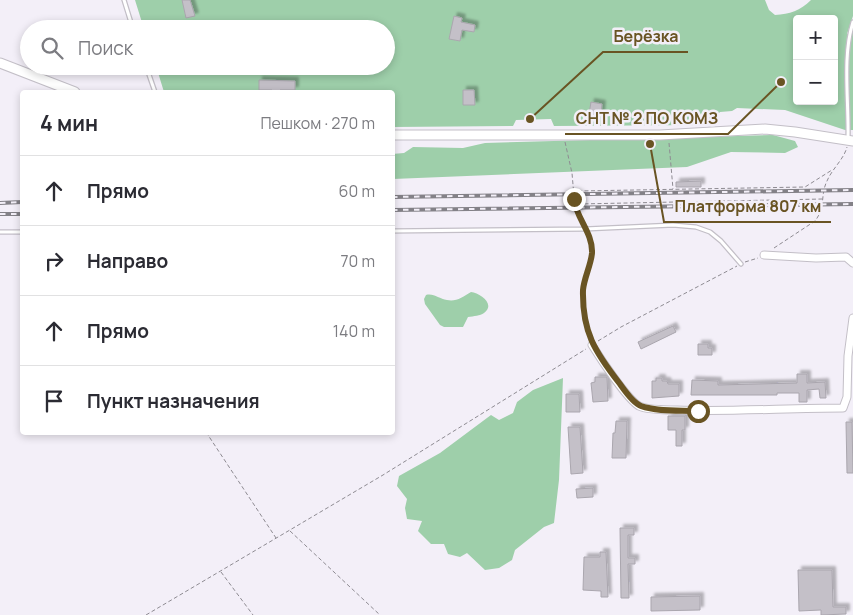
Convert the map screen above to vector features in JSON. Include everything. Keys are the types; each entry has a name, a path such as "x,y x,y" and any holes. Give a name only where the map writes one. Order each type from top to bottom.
{"street":[{"path":"0,63 20,71"},
{"path":"31,75 69,90"},
{"path":"395,135 668,134 781,130 851,141"},
{"path":"764,255 816,258 846,257 853,263"},
{"path":"592,345 627,394 639,406 662,410 698,411 842,408 847,397 848,356 853,318"}],"lane":[{"path":"124,0 130,20"},
{"path":"851,141 847,80 849,33 853,22"},
{"path":"149,75 154,90"},
{"path":"395,231 585,229 673,225 696,227 710,232 721,241 741,264"},
{"path":"0,232 20,232"}],"path":[{"path":"668,134 673,190"},
{"path":"563,135 572,173 575,208 591,240 592,253 583,289 588,331 592,345"},
{"path":"578,191 805,187 832,169 846,153 851,141"},
{"path":"146,615 383,475 621,327 741,264 764,255 815,222 822,210 826,184 832,169"},
{"path":"578,204 824,199"},
{"path":"208,435 276,538"},
{"path":"289,530 380,615"},
{"path":"220,571 253,615"}],"green space":[{"path":"135,0 765,0 769,10 775,15 794,11 803,7 811,0 853,0 853,16 847,34 853,31 853,130 845,130 785,110 737,108 732,111 720,112 707,125 554,126 551,119 516,120 513,126 395,127 395,90 163,90 159,75 395,75 395,20 141,20"},
{"path":"773,135 795,141 798,147 785,153 731,152 687,167 395,179 395,154 404,153 413,147 463,148 485,143"},
{"path":"471,292 479,294 488,303 488,306 487,310 482,314 468,317 463,327 444,327 440,325 425,304 424,299 426,295 453,300 459,299"},
{"path":"563,378 559,480 554,523 544,527 515,550 512,560 499,568 485,570 467,553 460,557 448,554 444,544 431,544 418,531 422,521 407,519 405,508 407,499 397,486 399,476 440,453 491,415 499,420 513,413 517,402 533,390"}],"building":[{"path":"182,0 190,0 195,16 186,18"},
{"path":"454,16 462,18 461,22 475,25 474,32 462,30 460,41 449,39"},
{"path":"259,80 295,81 295,90 259,90"},
{"path":"463,90 474,90 475,105 463,105"},
{"path":"591,102 602,104 601,115 589,114"},
{"path":"701,181 701,187 676,187 676,182"},
{"path":"673,326 676,332 641,349 638,342"},
{"path":"698,344 708,344 708,348 712,348 712,355 698,355"},
{"path":"797,374 807,374 807,383 825,382 826,398 820,398 819,389 807,390 807,402 799,402 799,393 777,393 777,395 691,395 692,380 718,381 718,385 797,383"},
{"path":"595,377 607,377 608,401 593,402 591,383 595,382"},
{"path":"656,378 662,378 662,381 667,381 668,384 679,384 679,396 652,398 652,381 656,381"},
{"path":"566,394 579,394 580,412 566,412"},
{"path":"668,416 685,416 685,430 682,430 682,446 676,446 676,430 668,430"},
{"path":"616,421 627,421 626,458 612,458 613,433 615,433"},
{"path":"846,422 852,422 853,473 847,473"},
{"path":"568,427 580,427 583,473 571,474"},
{"path":"593,488 593,497 577,498 576,489"},
{"path":"620,528 634,528 634,535 628,535 628,558 635,558 635,564 628,564 629,598 621,598"},
{"path":"600,552 606,552 608,597 601,597 601,591 583,590 584,557 600,557"},
{"path":"798,570 832,570 833,607 846,607 846,614 821,615 821,610 799,611"},
{"path":"700,596 700,610 651,611 651,597"}],"railway":[{"path":"395,197 853,190"},
{"path":"0,203 20,202"},
{"path":"395,210 853,204"},
{"path":"0,214 20,214"}],"place":[{"name":"СНТ № 2 ПО КОМЗ","path":"781,82"},
{"name":"Берёзка","path":"530,119"},
{"name":"Платформа 807 км","path":"650,144"}],"route":[{"path":"574,199 575,208 591,240 592,253 583,289 585,313 592,345 602,362 639,406 662,410 698,411"}]}
